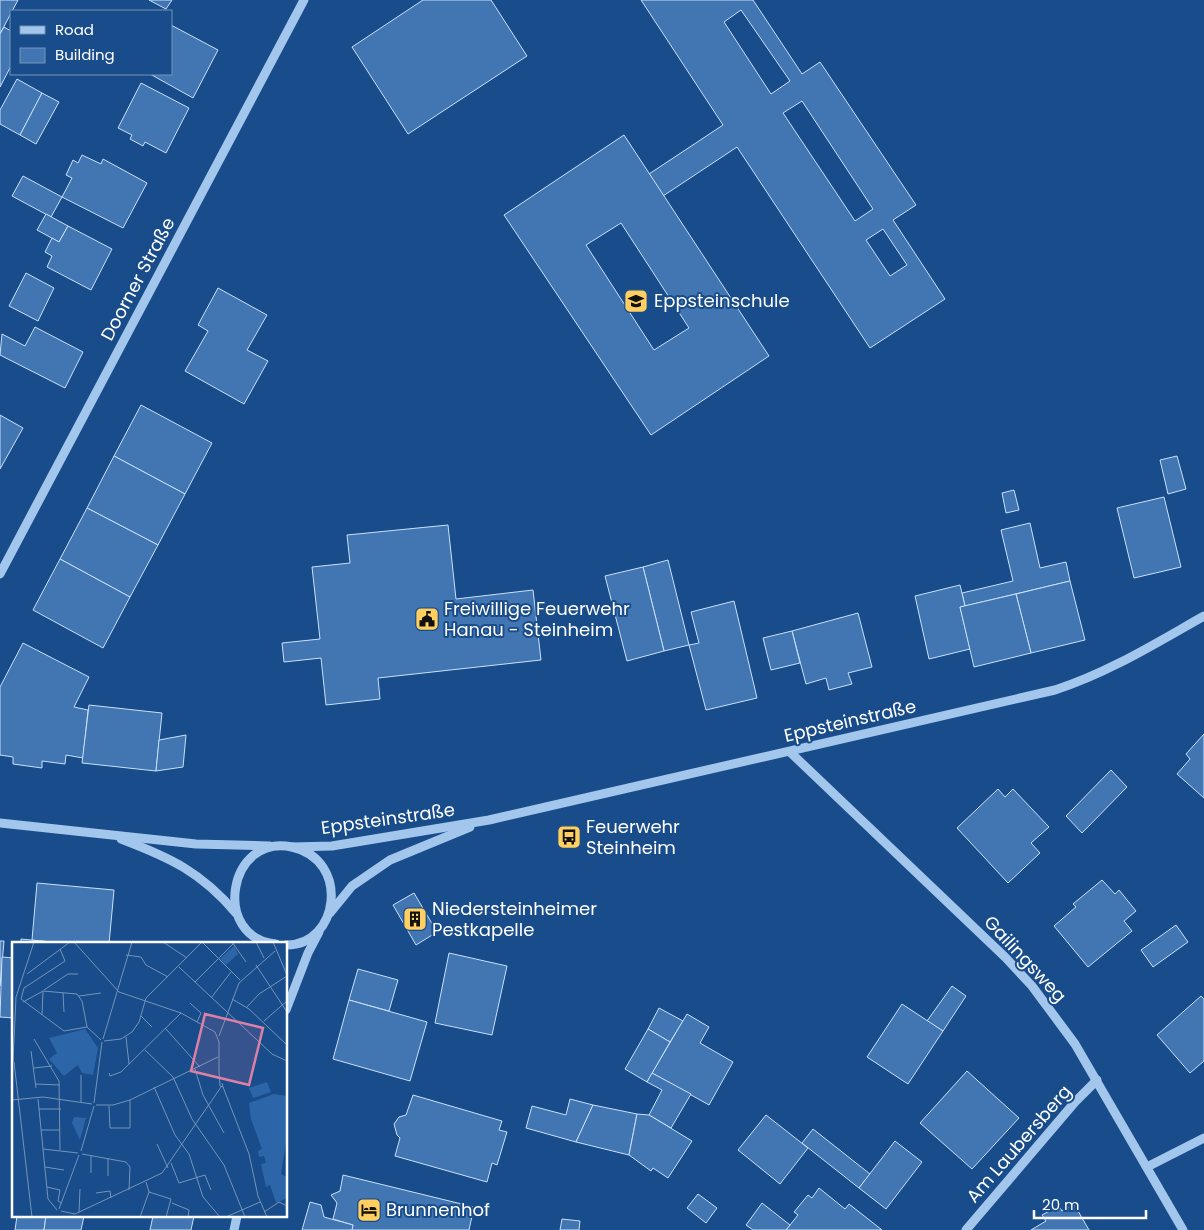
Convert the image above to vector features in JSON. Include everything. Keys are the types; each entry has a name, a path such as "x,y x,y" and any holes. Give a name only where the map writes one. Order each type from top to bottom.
{"street":[{"name":"Doorner Straße","path":"0,574 304,0"},
{"name":"Eppsteinstraße","path":"277,846 332,846 489,820 790,752 1077,683 1119,664 1204,616"},
{"name":"Gailingsweg","path":"790,752 1005,957 1058,1018 1097,1080 1183,1230"},
{"name":"Eppsteinstraße","path":"288,1005 308,953 321,928 330,913 352,886 390,860 489,820"},
{"path":"0,823 196,844 277,846"},
{"path":"108,834 179,864 206,881 236,913 250,942"},
{"path":"236,913 234,892 237,876 254,855 277,846"},
{"path":"292,847 310,854 320,864 330,881 332,896 330,913"},
{"path":"243,926 253,935 266,942"},
{"path":"288,944 305,940 321,928"},
{"name":"Am Laubersberg","path":"966,1230 1075,1102 1097,1080"},
{"path":"1147,1167 1204,1138"}],"building":[{"path":"0,0 18,0 13,10 10,10 10,15 0,34"},
{"path":"149,0 172,0 166,9"},
{"path":"423,0 491,0 527,56 408,134 352,47"},
{"path":"641,0 753,0 802,74 820,62 916,205 893,220 945,299 870,348 737,147 663,196 649,174 723,125","holes":["741,10 790,81 771,94 724,22","802,101 873,209 855,221 783,113","883,229 907,265 890,276 866,240"]},
{"path":"172,26 218,50 193,98 152,75 172,75"},
{"path":"4,27 10,30 10,68 0,87 0,34"},
{"path":"17,79 42,93 20,135 0,124 0,110"},
{"path":"141,83 189,108 166,153 145,142 143,146 130,139 132,135 118,128"},
{"path":"42,93 59,102 36,144 20,135"},
{"path":"624,135 769,356 651,435 504,215","holes":["621,223 689,328 654,350 586,245"]},
{"path":"82,155 101,164 103,159 147,183 123,228 62,197 72,178 66,175 73,160 78,163"},
{"path":"23,176 62,197 51,217 12,196"},
{"path":"46,214 68,226 59,242 37,230"},
{"path":"68,226 112,249 91,290 47,267 52,256 45,252 52,238 59,242"},
{"path":"26,273 54,288 38,321 9,306"},
{"path":"218,288 267,315 247,350 268,361 244,404 185,371 208,331 198,325"},
{"path":"35,327 83,352 65,388 0,355 2,334 25,346"},
{"path":"141,405 212,443 185,494 114,456"},
{"path":"0,415 23,428 0,469"},
{"path":"114,456 185,494 158,545 87,508"},
{"path":"1177,456 1186,489 1168,494 1160,460"},
{"path":"1014,490 1019,510 1006,513 1002,493"},
{"path":"1164,497 1181,567 1134,578 1117,508"},
{"path":"87,508 158,545 130,597 60,559"},
{"path":"1030,523 1040,568 1066,562 1070,581 965,606 962,593 1013,581 1001,530"},
{"name":"Freiwillige Feuerwehr Hanau - Steinheim","path":"448,525 456,599 533,590 541,660 378,678 380,699 326,705 321,658 284,662 282,643 320,639 312,567 350,563 347,535"},
{"path":"60,559 130,597 103,648 33,610"},
{"path":"668,560 689,645 664,651 643,567"},
{"path":"643,567 664,651 627,661 605,576"},
{"path":"1070,581 1085,640 1031,653 1016,594"},
{"path":"960,585 965,606 960,607 970,649 929,659 915,596"},
{"path":"1016,594 1031,653 974,667 960,607"},
{"path":"734,601 757,698 706,710 689,645 699,643 691,612"},
{"path":"858,613 872,667 848,673 852,684 829,690 826,678 806,684 792,631"},
{"path":"792,631 800,663 771,670 763,638"},
{"path":"23,643 89,677 74,707 88,710 83,758 66,755 65,764 42,761 42,768 13,764 13,757 0,755 0,687"},
{"path":"89,705 162,713 156,771 82,763"},
{"path":"1204,734 1204,798 1177,774 1190,759 1186,754"},
{"path":"186,735 183,767 156,771 159,740"},
{"path":"1111,770 1127,787 1082,833 1066,816"},
{"path":"998,789 1005,797 1013,789 1049,827 1031,843 1040,853 1008,883 957,828"},
{"path":"1102,880 1115,894 1119,890 1136,911 1124,921 1132,931 1088,967 1054,926 1076,907 1073,904"},
{"path":"37,883 114,890 109,942 32,940"},
{"name":"Niedersteinheimer Pestkapelle","path":"414,893 437,932 416,945 393,905"},
{"path":"1176,925 1188,942 1153,967 1141,950"},
{"path":"21,939 50,942 21,942"},
{"path":"0,941 4,941 0,986"},
{"path":"449,953 507,966 492,1035 435,1023"},
{"path":"2,957 12,958 12,1018 0,1017"},
{"path":"358,969 398,980 389,1011 349,1000"},
{"path":"952,986 966,996 943,1031 927,1021"},
{"path":"1201,996 1204,999 1204,1061 1190,1073 1157,1035"},
{"path":"349,1000 427,1022 410,1081 333,1059"},
{"path":"902,1004 943,1031 908,1084 867,1057"},
{"path":"659,1008 683,1021 670,1042 648,1029"},
{"path":"687,1014 709,1027 700,1043 733,1062 709,1105 652,1073"},
{"path":"648,1029 670,1042 647,1082 625,1069"},
{"path":"967,1071 1019,1118 972,1169 920,1123"},
{"path":"652,1073 691,1094 671,1128 649,1115 662,1090 647,1082"},
{"path":"413,1095 502,1121 499,1130 507,1132 497,1165 492,1163 487,1182 395,1156 400,1138 397,1135 394,1124 399,1117 406,1115"},
{"path":"570,1099 593,1105 576,1142 526,1128 532,1106 566,1115"},
{"path":"593,1105 637,1114 629,1155 576,1142"},
{"path":"637,1114 649,1115 692,1141 668,1178 653,1168 651,1171 629,1155"},
{"path":"766,1115 808,1148 780,1184 738,1150"},
{"path":"813,1129 870,1174 859,1188 802,1143"},
{"path":"895,1141 922,1162 886,1209 859,1188"},
{"path":"343,1175 474,1207 469,1230 352,1230 353,1225 333,1219 337,1203 331,1195 340,1191"},
{"path":"819,1188 845,1209 849,1204 882,1230 786,1230 798,1215 794,1212 808,1195 812,1198"},
{"path":"698,1194 717,1208 706,1223 687,1208"},
{"path":"310,1202 321,1205 324,1217 353,1225 352,1230 302,1230"},
{"path":"762,1203 790,1225 786,1230 753,1230 746,1225"},
{"path":"1074,1204 1089,1230 1031,1230 1046,1221 1042,1215 1059,1206 1062,1211"},
{"path":"17,1218 46,1218 44,1230 15,1230"},
{"path":"46,1218 84,1218 81,1230 44,1230"},
{"path":"153,1218 194,1218 191,1230 150,1230"},
{"path":"562,1219 580,1221 579,1230 560,1230"}],"place":[{"name":"Eppsteinschule","path":"636,301"},
{"name":"Freiwillige Feuerwehr Hanau - Steinheim","path":"427,619"},
{"name":"Feuerwehr Steinheim","path":"569,837"},
{"name":"Niedersteinheimer Pestkapelle","path":"415,919"},
{"name":"Brunnenhof","path":"369,1210"}]}
